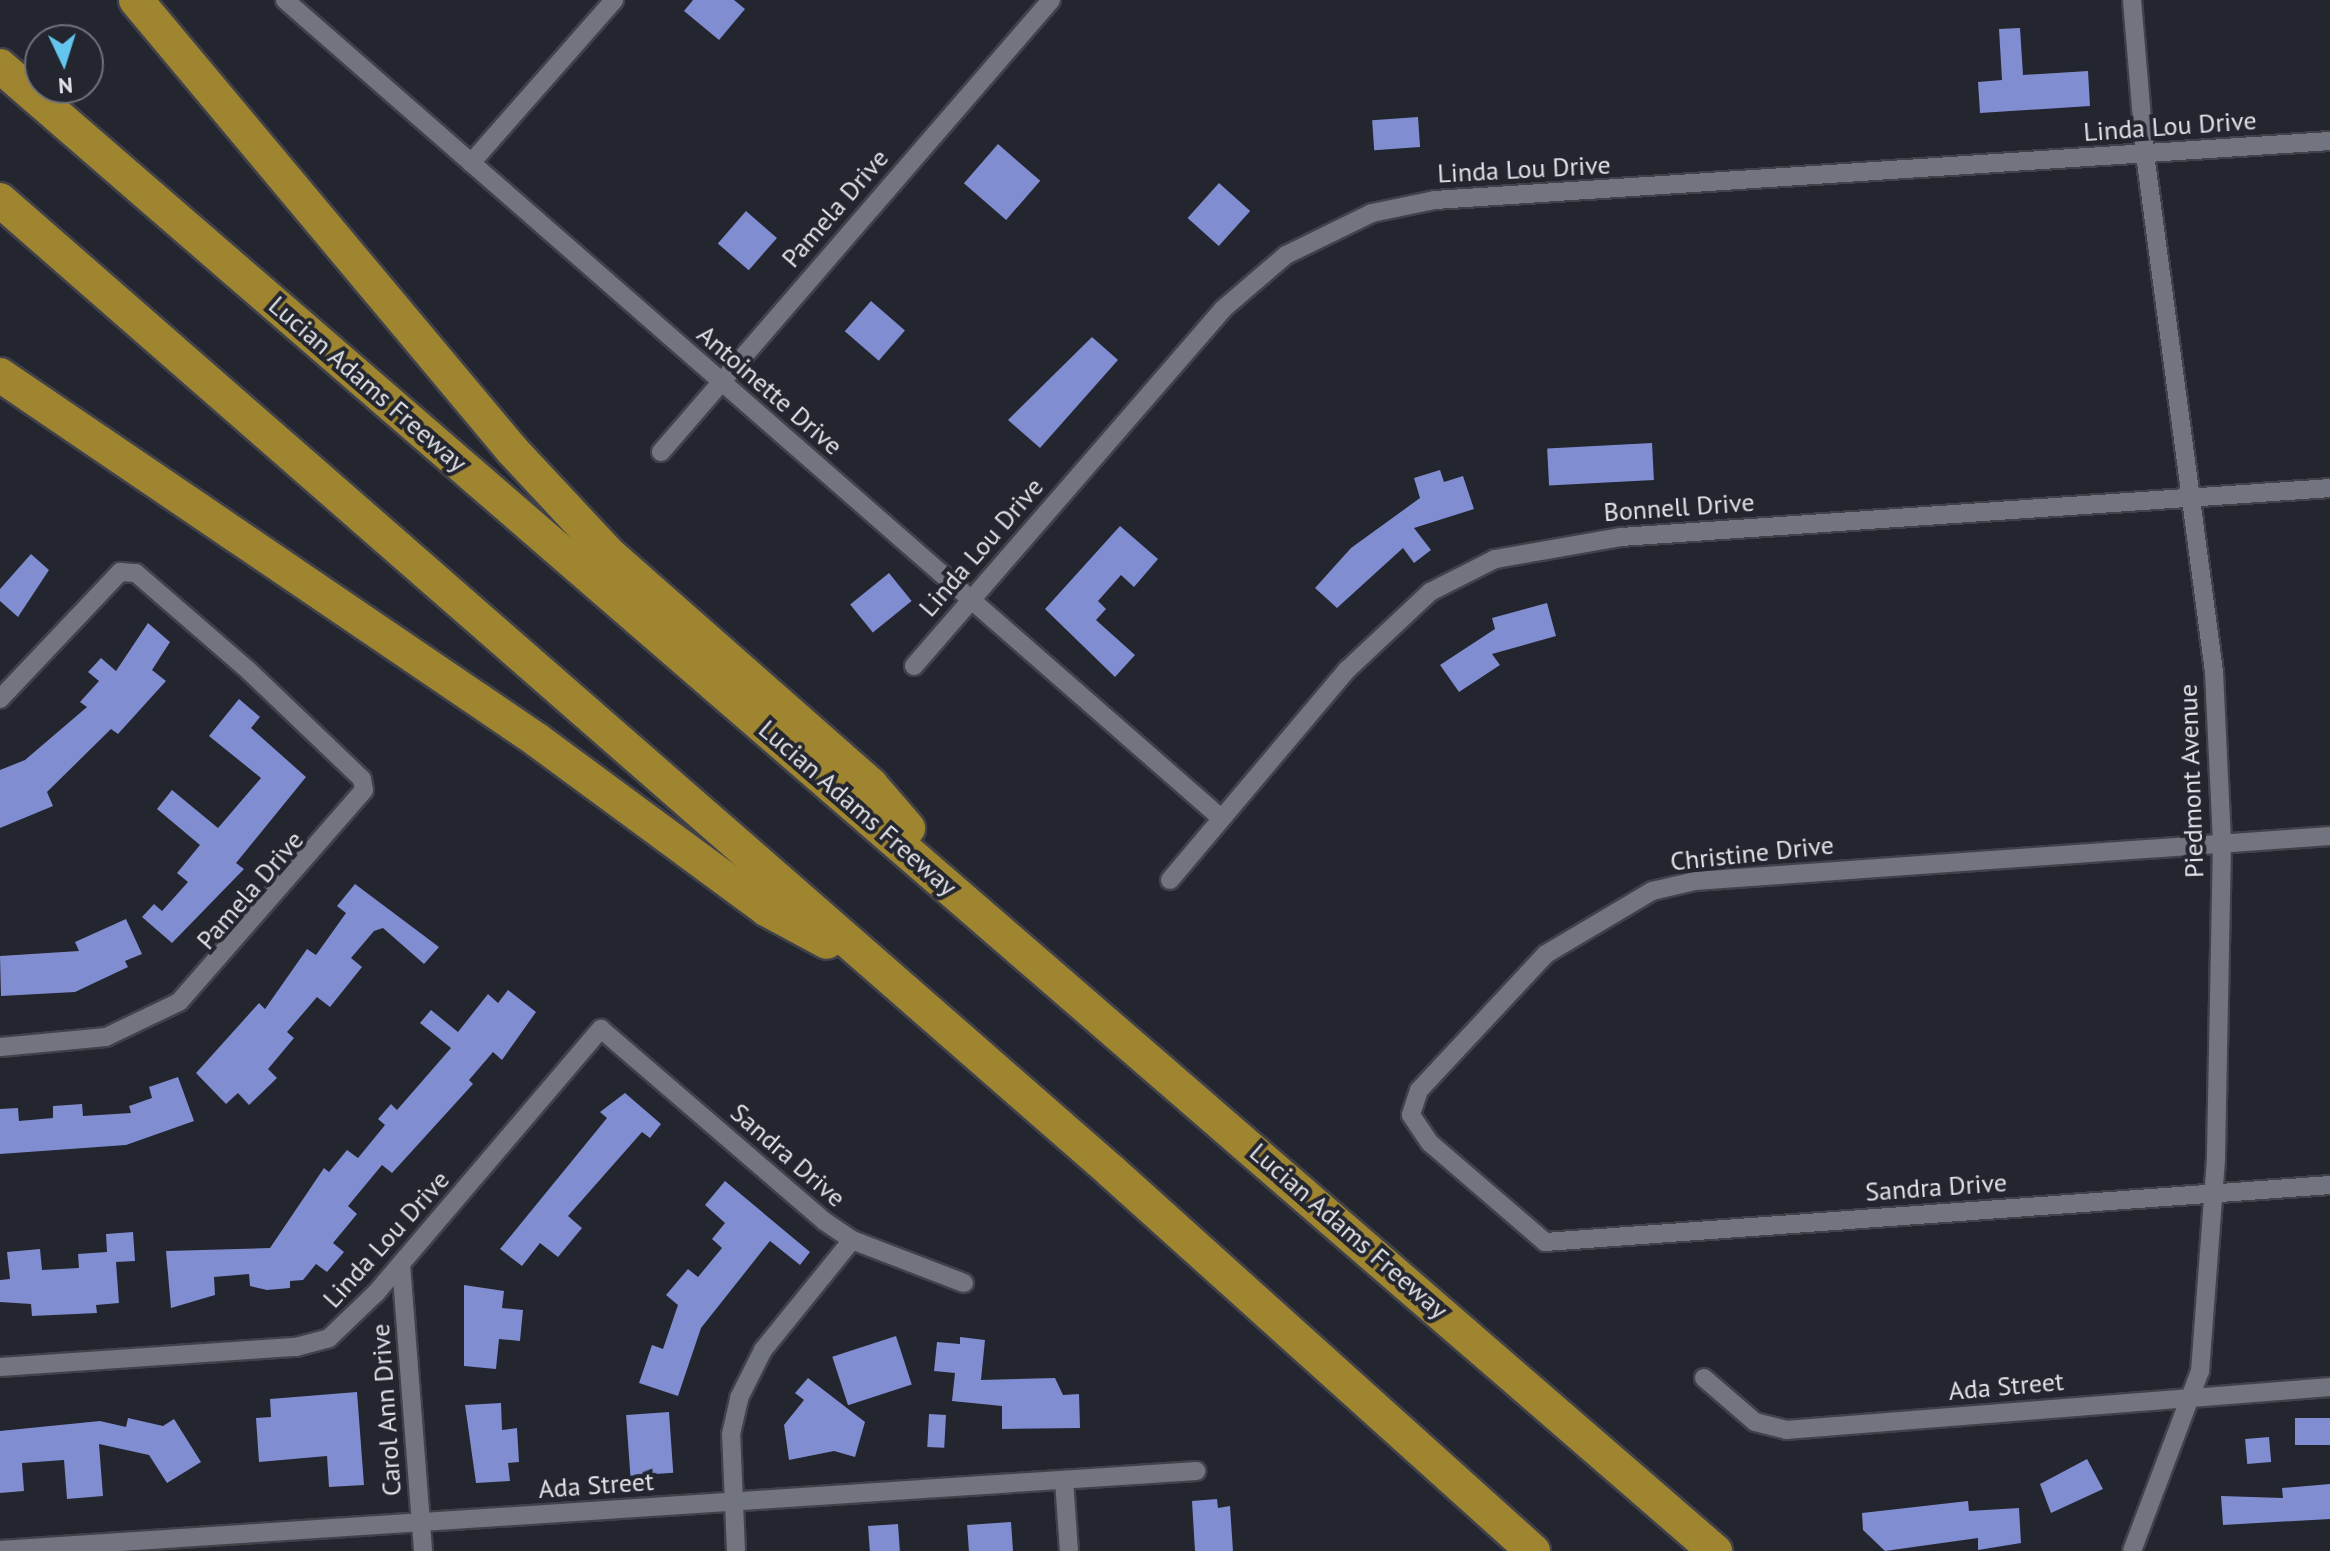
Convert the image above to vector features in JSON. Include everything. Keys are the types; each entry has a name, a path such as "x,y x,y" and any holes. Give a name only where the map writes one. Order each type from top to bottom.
{"highway":[{"path":"136,0 512,450 608,553 871,785 996,927"},
{"name":"Lucian Adams Freeway","path":"0,66 1715,1551"},
{"path":"0,200 883,973 1533,1551"},
{"path":"0,375 14,395 537,740 766,909 883,973"}],"street":[{"name":"Antoinette Drive","path":"285,0 1221,818"},
{"path":"471,163 614,0"},
{"name":"Pamela Drive","path":"661,452 1051,0"},
{"name":"Piedmont Avenue","path":"2132,0 2145,154 2214,672 2222,843 2213,1193 2203,1344 2191,1397 2132,1551"},
{"name":"Linda Lou Drive","path":"914,666 1251,282 1313,238 1362,216 1435,200 2330,141"},
{"name":"Bonnell Drive","path":"1170,880 1221,818 1404,613 1495,559 1592,540 2330,488"},
{"name":"Pamela Drive","path":"0,699 120,572 155,582 362,779 357,806 179,1002 106,1037 0,1047"},
{"name":"Christine Drive","path":"1545,1242 1430,1143 1411,1115 1419,1090 1546,954 1581,928 1652,891 1695,881 2330,836"},
{"name":"Linda Lou Drive","path":"0,1367 296,1347 345,1325 401,1264 601,1029"},
{"name":"Sandra Drive","path":"601,1029 852,1240 964,1283"},
{"name":"Sandra Drive","path":"1545,1242 2330,1185"},
{"path":"736,1551 731,1434 745,1382 852,1240"},
{"name":"Carol Ann Drive","path":"401,1264 423,1551"},
{"name":"Ada Street","path":"1704,1378 1755,1422 1786,1430 2330,1387"},
{"name":"Ada Street","path":"0,1550 1196,1471"},
{"path":"1064,1480 1069,1551"}],"building":[{"path":"693,0 734,0 745,9 719,40 684,11"},
{"path":"2020,28 2023,75 2088,71 2090,106 1980,113 1978,82 2002,80 1999,29"},
{"path":"1418,117 1420,147 1374,150 1372,120"},
{"path":"998,144 1040,181 1006,220 964,183"},
{"path":"1219,183 1250,211 1219,246 1188,218"},
{"path":"746,211 777,238 749,270 718,243"},
{"path":"871,301 905,331 879,361 845,331"},
{"path":"1092,337 1118,360 1040,448 1008,420"},
{"path":"1652,443 1654,480 1549,485 1547,448"},
{"path":"1440,470 1444,482 1463,476 1474,509 1414,528 1431,550 1414,563 1403,548 1337,608 1315,588 1351,548 1420,498 1414,478"},
{"path":"1120,526 1158,559 1134,587 1121,575 1098,601 1106,609 1096,620 1135,655 1115,677 1045,609"},
{"path":"31,554 49,570 18,617 0,601 0,589"},
{"path":"889,573 912,601 873,632 850,604"},
{"path":"1547,603 1556,636 1492,654 1500,665 1459,692 1440,665 1495,629 1492,618"},
{"path":"148,623 170,642 152,670 166,681 118,734 111,729 47,792 53,806 0,828 0,770 25,760 87,707 80,702 99,681 88,672 101,658 116,671"},
{"path":"239,699 260,717 251,728 306,777 236,863 244,869 172,943 142,917 154,904 162,911 188,882 177,873 200,845 157,809 172,790 218,828 261,778 209,736"},
{"path":"355,884 439,947 424,964 383,928 374,931 351,958 362,967 330,1007 317,997 287,1032 294,1038 268,1069 277,1078 249,1105 238,1093 226,1104 196,1073 259,1003 265,1009 307,949 316,955 346,913 337,906"},
{"path":"126,919 142,954 125,961 128,967 75,992 1,996 0,956 79,951 75,942"},
{"path":"508,990 536,1012 502,1060 493,1052 469,1080 473,1084 392,1173 382,1165 348,1206 357,1214 333,1243 344,1252 327,1272 316,1264 303,1280 290,1281 290,1288 267,1290 250,1286 249,1274 214,1277 215,1295 171,1308 166,1251 270,1248 324,1168 329,1172 347,1150 358,1158 385,1125 378,1119 391,1104 397,1110 451,1048 420,1023 431,1010 458,1032 488,994 498,1003"},
{"path":"178,1077 194,1121 126,1145 0,1154 0,1109 18,1108 19,1121 53,1118 53,1106 82,1104 83,1116 131,1113 129,1106 152,1098 149,1087"},
{"path":"625,1093 661,1124 650,1138 642,1132 568,1216 582,1228 558,1257 540,1243 522,1266 500,1249 607,1118 600,1112"},
{"path":"725,1181 810,1252 800,1265 770,1241 701,1328 678,1396 639,1383 652,1345 663,1349 678,1305 666,1295 688,1269 698,1277 722,1248 712,1239 725,1223 705,1205"},
{"path":"133,1232 135,1261 116,1262 119,1303 96,1305 97,1313 32,1316 31,1304 0,1302 0,1280 10,1279 7,1252 40,1249 42,1270 79,1268 78,1254 107,1252 106,1234"},
{"path":"464,1285 504,1291 502,1308 523,1310 520,1341 499,1339 496,1369 464,1366"},
{"path":"896,1336 912,1385 848,1405 832,1357"},
{"path":"960,1337 985,1340 981,1380 1055,1378 1063,1395 1079,1394 1080,1428 1002,1429 1002,1406 952,1401 955,1373 934,1371 937,1342 960,1344"},
{"path":"808,1378 865,1422 855,1457 834,1451 789,1460 784,1425 804,1400 795,1393"},
{"path":"357,1392 364,1485 329,1487 327,1456 259,1462 256,1418 271,1417 270,1399"},
{"path":"501,1403 502,1430 517,1428 519,1462 508,1463 510,1481 476,1483 465,1405"},
{"path":"669,1412 673,1473 630,1476 626,1415"},
{"path":"929,1414 946,1415 944,1448 927,1447"},
{"path":"128,1418 163,1426 174,1419 201,1462 167,1483 149,1455 99,1444 103,1496 67,1499 64,1460 22,1463 24,1491 0,1493 0,1431 100,1421 126,1427"},
{"path":"2295,1418 2330,1418 2330,1445 2295,1445"},
{"path":"2269,1437 2271,1462 2247,1464 2245,1439"},
{"path":"2087,1459 2103,1489 2051,1513 2040,1484"},
{"path":"2330,1484 2330,1519 2223,1525 2221,1496 2283,1498 2282,1488"},
{"path":"1217,1499 1218,1508 1230,1506 1233,1551 1195,1551 1192,1501"},
{"path":"1968,1501 1969,1511 2019,1508 2021,1543 1978,1550 1978,1538 1885,1551 1863,1530 1862,1513"},
{"path":"1011,1522 1013,1551 969,1551 967,1525"},
{"path":"898,1524 900,1551 870,1551 868,1526"}]}
